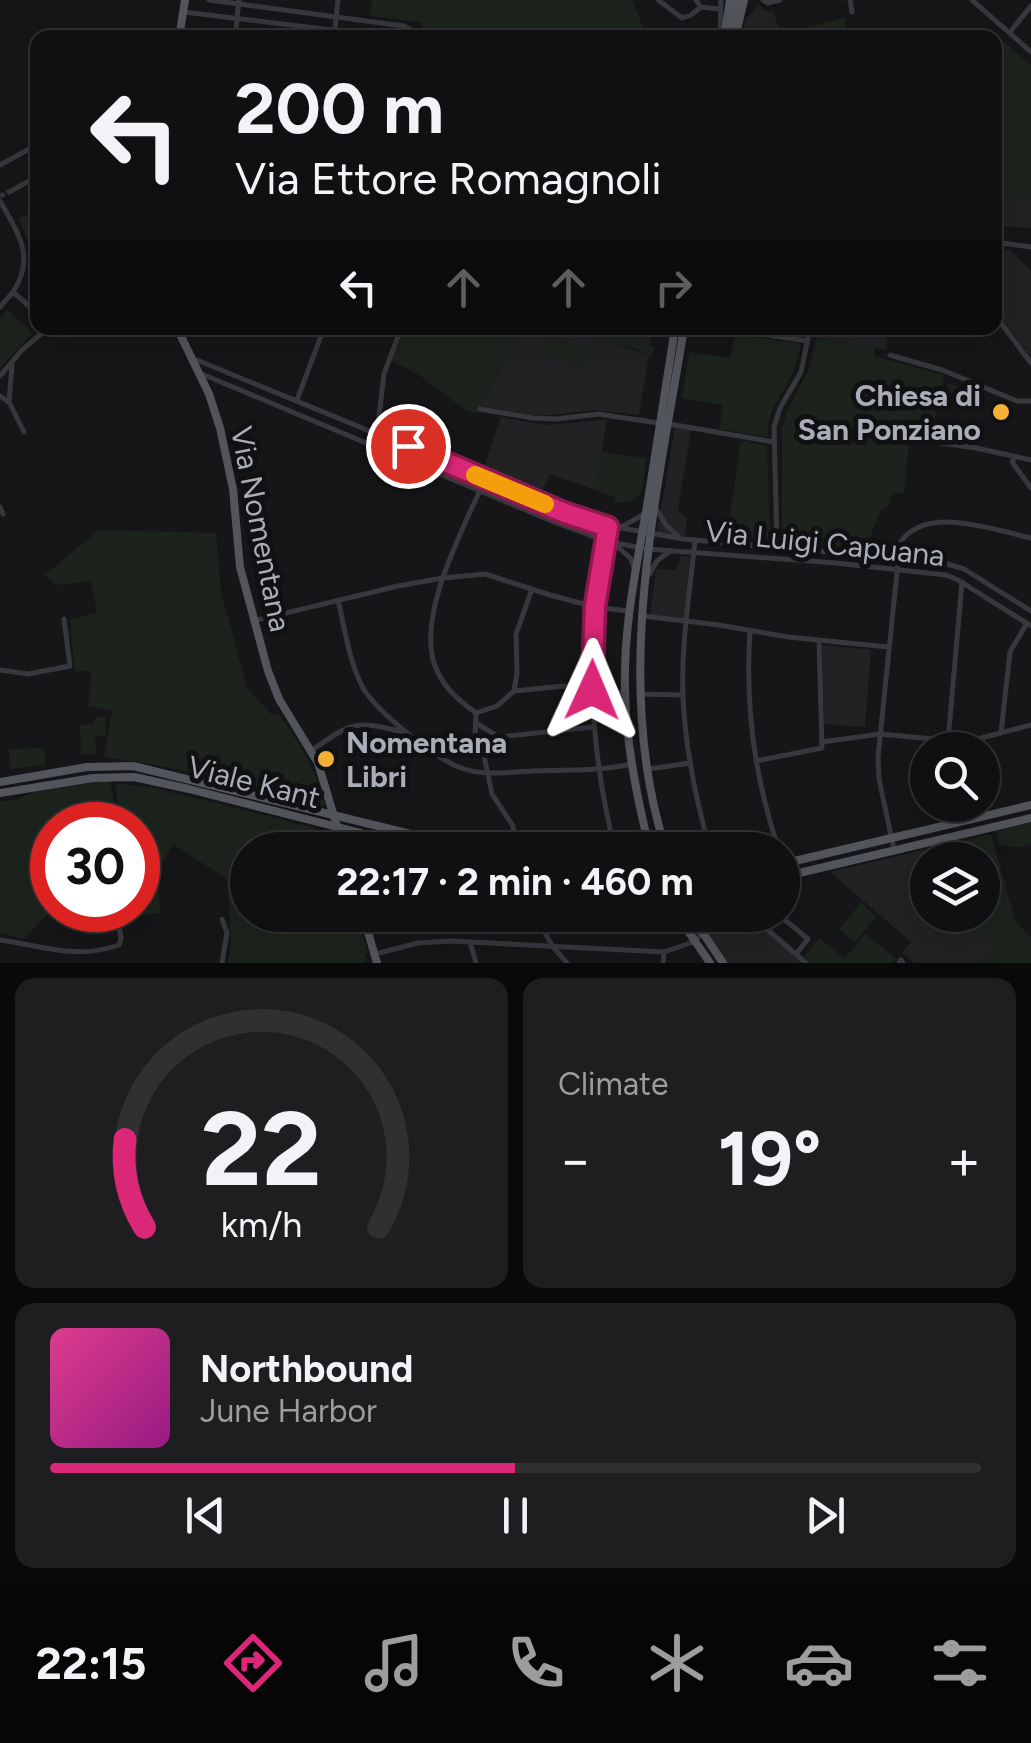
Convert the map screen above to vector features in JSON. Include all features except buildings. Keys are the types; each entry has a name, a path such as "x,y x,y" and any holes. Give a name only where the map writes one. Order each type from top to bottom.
{"main road":[{"path":"181,30 186,0"},
{"path":"728,30 733,0"},
{"path":"731,30 744,0"},
{"name":"Via Nomentana","path":"180,335 203,375 224,444 234,494 238,557 276,694 312,750 339,832"},
{"path":"646,534 655,508 673,335"},
{"path":"661,832 647,770 640,694 648,566 644,549 646,513 683,335"},
{"path":"644,549 636,563 628,611 624,693 632,764 646,832"},
{"name":"Viale Kant","path":"0,788 24,778 119,765 170,773 405,832"},
{"name":"Viale Kant","path":"0,788 96,777 135,777 358,832"},
{"path":"800,859 1031,805"},
{"path":"800,873 1031,818"},
{"path":"369,932 376,958"},
{"path":"688,932 710,963"},
{"path":"702,934 723,963"}],"street":[{"path":"209,0 302,9 406,26 411,30"},
{"path":"335,29 338,0"},
{"path":"658,0 682,18 694,14 699,3 720,10"},
{"path":"721,0 725,30"},
{"path":"765,1 780,0"},
{"path":"850,0 852,12"},
{"path":"972,0 1031,52"},
{"path":"236,30 238,2"},
{"path":"1010,32 1031,6"},
{"path":"184,12 342,30"},
{"path":"0,165 30,148"},
{"path":"11,191 30,180"},
{"path":"0,201 17,231 24,254 22,276 0,306"},
{"path":"1002,243 1031,247"},
{"path":"13,292 30,307"},
{"path":"1002,324 1031,363"},
{"path":"0,376 40,335"},
{"path":"297,400 322,335"},
{"path":"377,433 384,374 398,335"},
{"path":"767,335 807,341"},
{"path":"777,546 777,415 801,372 808,335"},
{"path":"890,354 1012,399 1031,401"},
{"path":"192,358 585,520 681,539"},
{"path":"9,402 12,361"},
{"path":"213,365 203,375 605,541 679,551"},
{"path":"0,396 9,402 24,432"},
{"path":"480,409 532,418 602,414 774,442"},
{"path":"352,437 358,425"},
{"path":"928,441 1031,460"},
{"path":"407,460 408,446"},
{"path":"1015,457 1013,464 1031,488"},
{"path":"435,472 440,460"},
{"path":"476,713 451,693 438,674 431,636 443,578 485,479"},
{"path":"523,508 528,497"},
{"path":"655,508 681,539"},
{"path":"618,529 646,513"},
{"path":"894,850 878,774 900,542 918,526 956,522 1031,538"},
{"path":"608,527 595,606 592,690 599,770 611,832"},
{"name":"Via Luigi Capuana","path":"1029,624 946,575 679,551 681,539 948,563 1031,610"},
{"path":"695,540 683,695 690,763 706,832"},
{"path":"615,544 632,560 634,575"},
{"path":"647,577 657,561 670,551"},
{"path":"636,563 648,566"},
{"path":"253,621 443,578 485,574 595,606 628,611"},
{"path":"949,732 962,582"},
{"path":"985,596 992,586"},
{"path":"514,691 516,634 532,589"},
{"path":"338,600 354,666 372,701 407,732 460,768 488,772 599,770 632,764"},
{"path":"643,616 888,647"},
{"path":"0,670 28,674 70,666 64,619"},
{"path":"1029,624 1012,646 1009,657 1001,733 1031,725"},
{"path":"750,631 749,690 756,761 774,832"},
{"path":"819,640 822,746"},
{"path":"476,713 497,706 514,691 564,686 624,693"},
{"path":"640,694 683,695"},
{"path":"475,737 476,713"},
{"path":"476,724 499,738 594,727"},
{"path":"312,750 352,725 407,732"},
{"path":"756,761 880,734 910,737"},
{"path":"499,738 482,755 493,796 515,832"},
{"path":"647,770 690,763"},
{"name":"Viale Kant","path":"119,765 150,773 135,777"},
{"name":"Viale Kant","path":"158,782 155,773 170,773"},
{"path":"375,832 378,825"},
{"path":"222,920 227,934 222,963"},
{"path":"0,940 74,952 116,946 121,942 120,932"},
{"path":"545,932 567,963"},
{"path":"770,932 806,963"},
{"path":"796,954 808,939 800,932"},
{"path":"376,958 418,943 470,941 664,952 694,942 702,934"},
{"path":"470,941 476,963"},
{"path":"74,952 76,963"},
{"path":"663,963 664,952"}],"shaded area":[{"path":"372,0 632,0 642,30 423,30 422,22 370,16"},
{"path":"759,4 769,12 769,30 744,30 746,19"},
{"path":"773,10 779,30 769,30 769,12"},
{"path":"846,17 845,30 799,30"},
{"path":"1002,42 1031,65 1031,199 1002,197"},
{"path":"1002,197 1031,199 1031,228 1002,226"},
{"path":"30,213 30,251 28,240 19,219"},
{"path":"1002,248 1010,250 1031,271 1031,358 1002,319"},
{"path":"7,310 31,335 0,368 0,318"},
{"path":"401,335 517,335 477,413 467,411 419,375 390,360"},
{"path":"517,335 591,335 649,355 639,415 594,410 531,415 481,406"},
{"path":"555,335 587,351 578,368 544,351"},
{"path":"652,335 650,345 655,347 651,356 591,337"},
{"path":"735,335 801,344 794,371 770,414 767,437 719,429 723,405 682,398 689,352 730,358"},
{"path":"817,335 888,335 886,350 816,338"},
{"path":"816,338 874,348 874,356 944,375 931,436 922,443 909,443 904,493 891,493 890,504 881,510 865,549 782,541 782,429 810,366"},
{"path":"948,383 979,393 974,408 944,398"},
{"path":"501,417 544,425 607,420 595,490 550,474 541,494 483,471"},
{"path":"675,427 691,429 678,510 687,518 685,537 657,533"},
{"path":"741,441 767,446 770,540 727,536"},
{"path":"601,452 646,458 641,491 633,500 615,502 615,497 595,490"},
{"path":"99,530 216,533 221,592 247,688 272,715 279,714 287,726 312,769 326,807 188,772 104,757 112,711 88,706 92,671 75,671 70,620 97,612 91,581 56,585 45,575"},
{"path":"681,556 690,557 685,619 650,615 656,569 677,570"},
{"path":"822,645 871,650 865,727 824,724"},
{"path":"95,717 105,717 106,736 95,736 96,754 81,755 80,725 94,724"},
{"path":"41,748 45,765 10,769 9,749"},
{"path":"110,780 114,802 30,802 31,932 24,939 0,933 0,802 47,787"},
{"path":"115,783 154,788 315,828 316,832 230,832 230,931 227,879 173,844 160,866 160,802 118,802"},
{"path":"1031,823 1031,844 1000,845 996,831"},
{"path":"991,834 993,842 957,842"},
{"path":"910,853 910,932 981,932 994,949 979,963 915,963 902,953 911,942 830,872"},
{"path":"1000,866 1015,920 1031,938 1031,963 979,963 994,949 981,932 1000,932"},
{"path":"861,903 876,917 855,942 839,929"},
{"path":"230,932 362,932 368,953 367,961 361,963 227,963"},
{"path":"705,932 775,932 810,963 726,963"},
{"path":"866,934 896,959 893,963 811,963 804,957 819,938 844,959"}],"tunnel":[{"path":"0,196 11,191"}],"slow traffic":[{"path":"475,475 545,504"}],"place":[{"name":"Chiesa di San Ponziano","path":"1001,412"},
{"name":"Nomentana Libri","path":"326,759"}],"route":[{"path":"408,446 565,513 608,527 595,606 592,690"}]}
